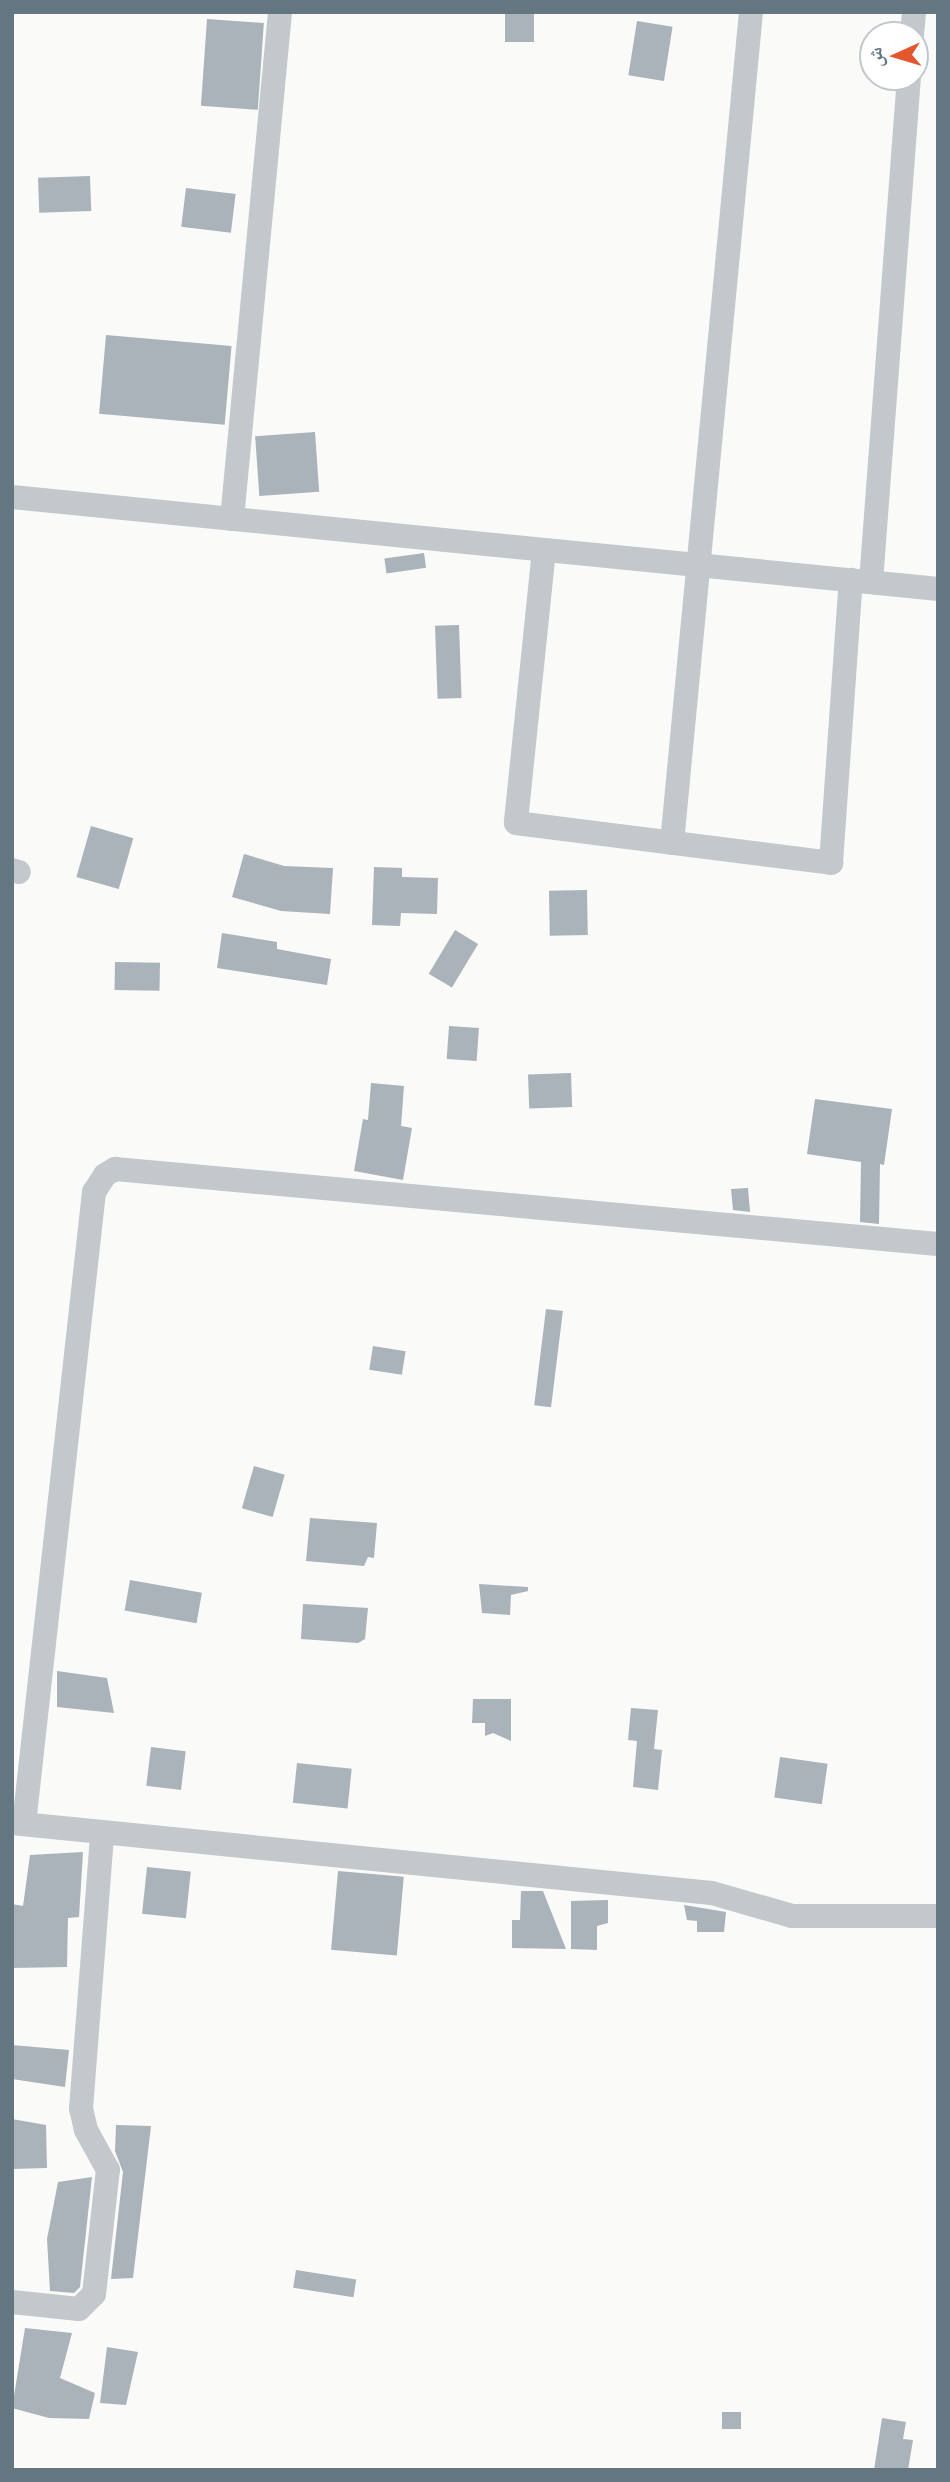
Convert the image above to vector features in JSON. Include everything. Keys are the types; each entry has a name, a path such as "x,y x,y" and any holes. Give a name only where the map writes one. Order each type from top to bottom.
{"street":[{"path":"232,519 280,12"},
{"path":"672,843 695,565 751,12"},
{"path":"544,550 516,823 831,863 908,91"},
{"path":"12,498 938,589"},
{"path":"938,1244 115,1169 105,1175 94,1192 18,1824 102,1835 712,1893 792,1916 938,1916"},
{"path":"12,2302 79,2309 94,2294 108,2170 86,2130 81,2109 102,1835"}],"building":[{"path":"505,12 534,12 534,42 505,42"},
{"path":"207,19 264,23 258,110 201,106"},
{"path":"637,21 673,27 664,81 628,75"},
{"path":"90,176 91,211 39,213 38,178"},
{"path":"186,188 236,194 231,233 181,227"},
{"path":"106,335 232,346 225,425 99,414"},
{"path":"315,432 319,492 259,496 255,436"},
{"path":"424,553 426,568 386,573 384,559"},
{"path":"459,625 462,698 438,699 435,626"},
{"path":"91,826 133,838 119,889 76,877"},
{"path":"244,854 284,866 333,868 330,914 281,911 232,897"},
{"path":"374,867 402,868 402,877 438,878 437,914 401,913 400,926 372,925"},
{"path":"587,890 588,935 550,936 549,891"},
{"path":"455,930 478,944 452,988 429,974"},
{"path":"222,933 277,942 277,949 331,959 327,985 217,968"},
{"path":"115,962 160,963 160,991 115,990"},
{"path":"449,1026 479,1028 477,1061 447,1059"},
{"path":"571,1073 572,1107 529,1108 528,1075"},
{"path":"371,1083 404,1086 401,1126 412,1128 403,1180 354,1171 363,1119 368,1120"},
{"path":"815,1099 892,1109 884,1165 880,1164 879,1224 860,1222 861,1162 807,1154"},
{"path":"748,1188 750,1212 733,1210 731,1189"},
{"path":"546,1309 563,1311 551,1407 534,1405"},
{"path":"373,1346 406,1351 402,1375 369,1370"},
{"path":"254,1466 285,1475 273,1517 242,1508"},
{"path":"310,1518 377,1523 374,1558 368,1557 364,1566 306,1561"},
{"path":"130,1580 202,1593 197,1623 125,1611"},
{"path":"479,1584 528,1587 528,1591 511,1595 510,1615 482,1613"},
{"path":"303,1604 368,1608 365,1639 358,1643 301,1639"},
{"path":"57,1671 107,1678 114,1713 57,1707"},
{"path":"473,1699 511,1699 511,1741 493,1733 485,1736 485,1723 472,1723"},
{"path":"631,1708 658,1710 654,1749 662,1750 658,1790 633,1787 637,1741 628,1740"},
{"path":"151,1747 186,1751 181,1790 146,1786"},
{"path":"780,1757 828,1764 822,1804 774,1798"},
{"path":"297,1763 352,1769 348,1809 293,1803"},
{"path":"83,1852 79,1917 68,1918 67,1967 12,1968 12,1904 23,1906 30,1855"},
{"path":"147,1867 191,1872 186,1918 142,1914"},
{"path":"338,1871 404,1877 397,1955 331,1950"},
{"path":"521,1891 543,1891 566,1949 512,1948 512,1920 520,1920"},
{"path":"608,1900 608,1923 597,1926 597,1950 571,1949 571,1901"},
{"path":"684,1905 726,1912 724,1932 697,1932 697,1921 687,1920"},
{"path":"12,2045 69,2050 65,2087 12,2079"},
{"path":"12,2119 46,2125 47,2168 12,2169"},
{"path":"116,2125 151,2126 133,2278 111,2279 123,2172 115,2151"},
{"path":"92,2177 80,2287 74,2293 50,2291 47,2239 58,2182"},
{"path":"296,2270 356,2280 353,2297 293,2288"},
{"path":"25,2328 72,2333 60,2378 95,2393 89,2419 49,2418 12,2408"},
{"path":"107,2347 138,2352 126,2405 100,2403"},
{"path":"722,2412 741,2412 741,2429 722,2429"},
{"path":"882,2418 906,2422 903,2439 913,2440 908,2470 874,2470"}]}
